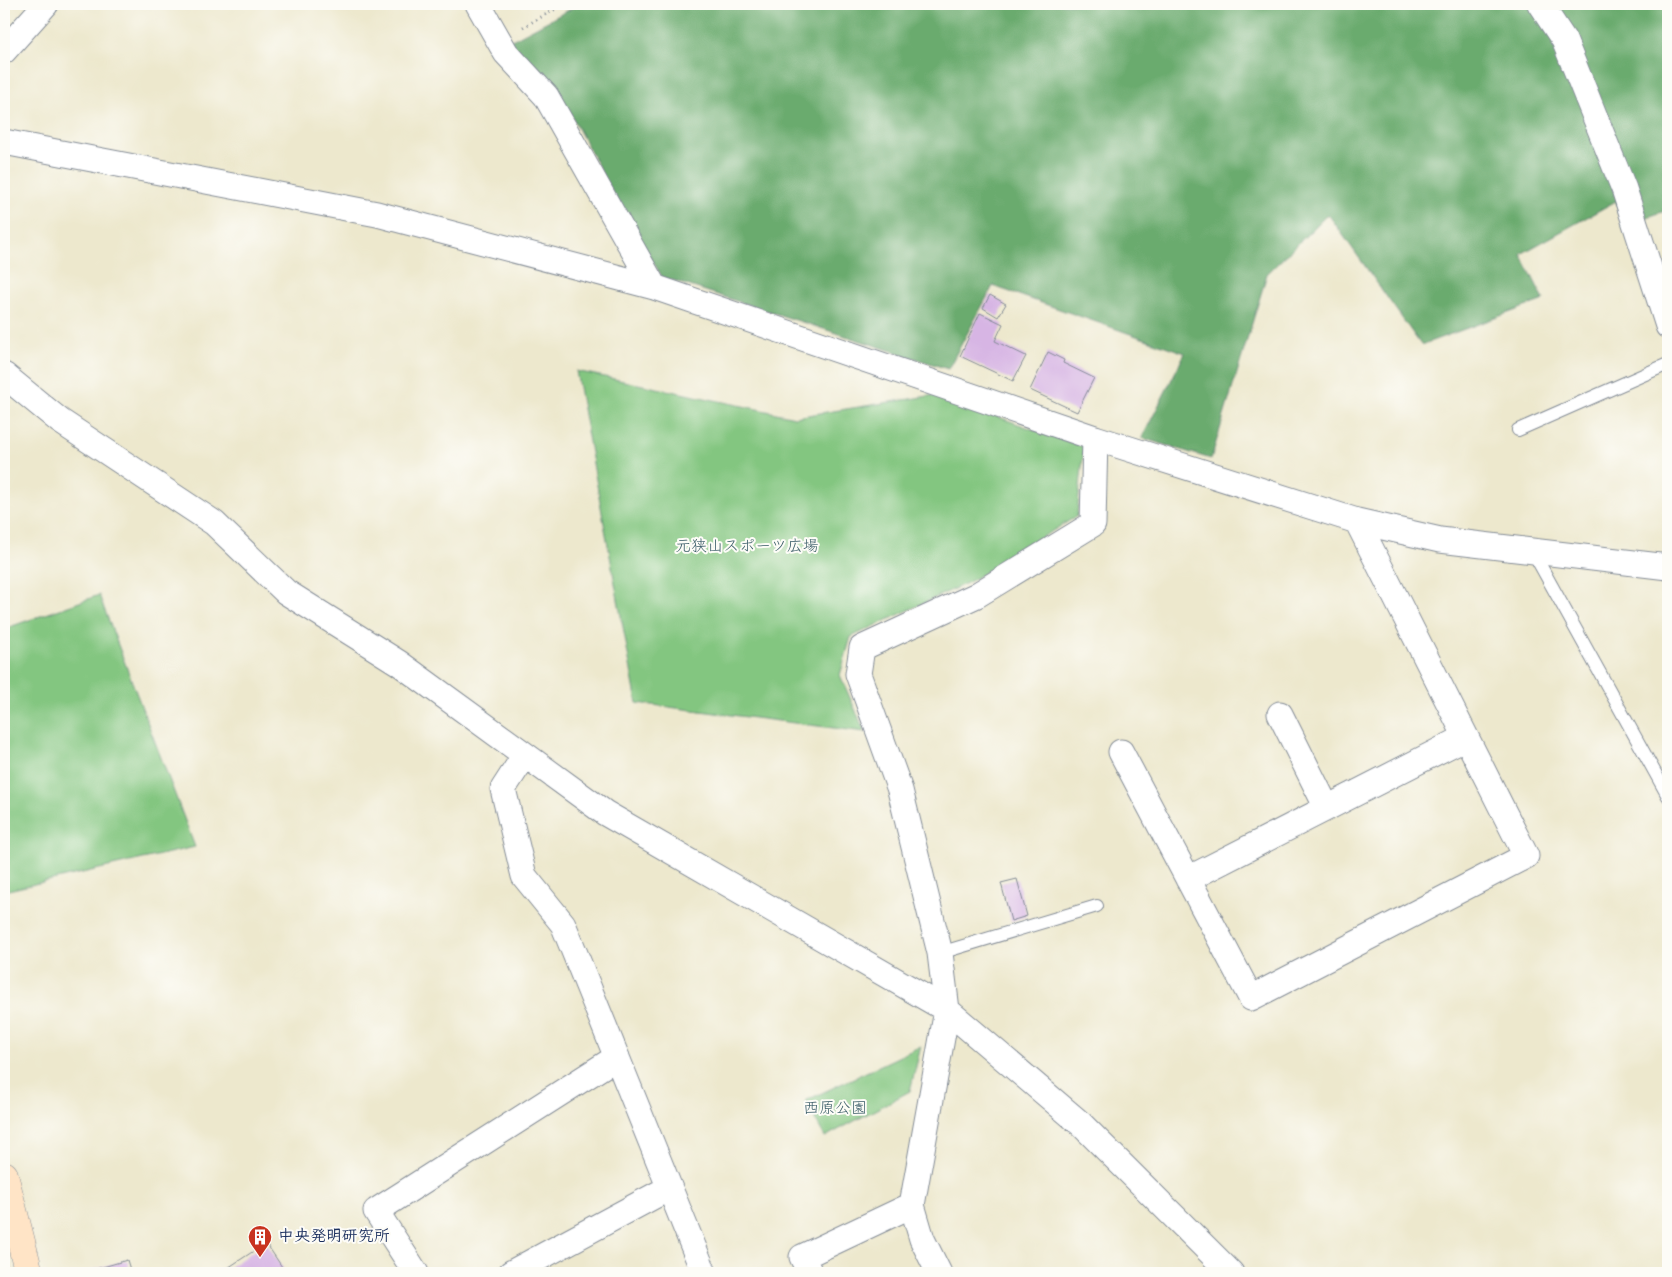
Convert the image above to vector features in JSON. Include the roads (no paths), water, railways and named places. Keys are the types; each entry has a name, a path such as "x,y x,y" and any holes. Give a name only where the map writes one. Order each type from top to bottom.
{"main road":[{"path":"4,1175 29,1273"}],"street":[{"path":"4,51 46,4"},
{"path":"478,4 506,53 546,96 654,287"},
{"path":"1540,4 1564,40 1624,189 1668,326"},
{"path":"4,142 377,214 654,287 1095,438 1357,521 1440,540 1668,567"},
{"path":"4,374 60,421 214,523 286,592 399,663 605,813 947,1010 1081,1124 1231,1273"},
{"path":"939,1273 922,1240 912,1205 947,1010 940,953 900,790 858,674 862,648 977,595 1093,524 1095,438"},
{"path":"1121,752 1251,998 1526,856 1357,521"},
{"path":"1280,714 1327,808"},
{"path":"1188,879 1466,737"},
{"path":"525,755 503,789 524,876 563,924 704,1273"},
{"path":"416,1273 376,1212 617,1057"},
{"path":"511,1273 669,1188"},
{"path":"810,1273 802,1257 912,1205"}],"lane":[{"path":"1518,430 1668,364"},
{"path":"1534,552 1668,796"},
{"path":"940,953 1097,906"}],"place":[{"name":"中央発明研究所","path":"260,1258"}],"park label":[{"name":"元狭山スポーツ広場","path":"747,547"},
{"name":"西原公園","path":"835,1109"}]}
